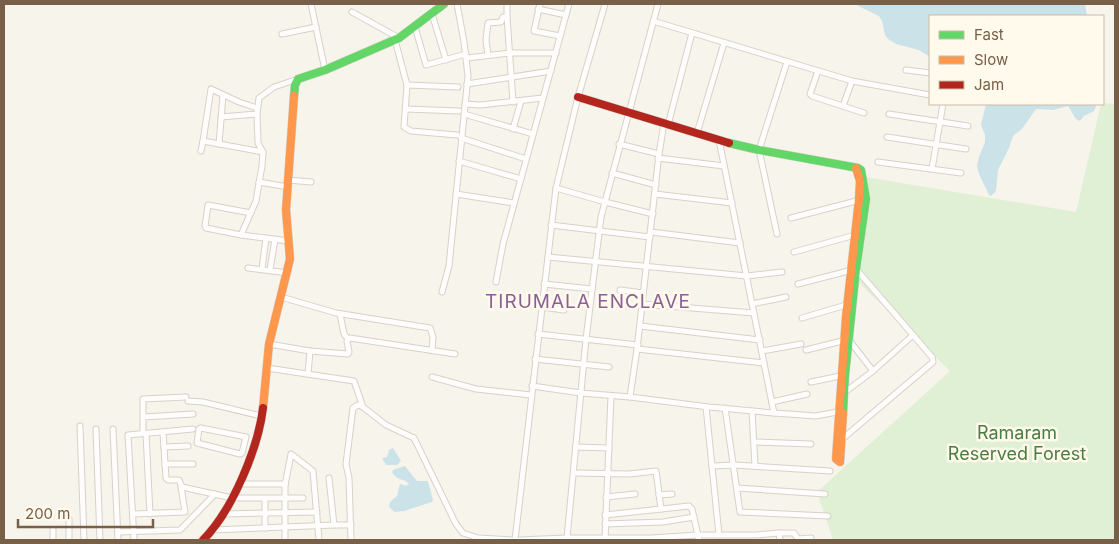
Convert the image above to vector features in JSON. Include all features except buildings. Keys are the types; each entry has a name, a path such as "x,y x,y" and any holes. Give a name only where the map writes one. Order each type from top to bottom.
{"street":[{"path":"311,4 325,70"},
{"path":"241,235 256,201 263,152 258,143 257,108 259,98 274,87 325,70 397,39 444,4"},
{"path":"442,292 449,266 459,161 459,136 464,114 467,84 466,56 457,4"},
{"path":"508,4 506,17 513,102"},
{"path":"496,282 503,244 569,4"},
{"path":"515,540 556,188 578,97 605,4"},
{"path":"567,538 586,340 599,231 619,144 658,4"},
{"path":"560,36 534,31 539,6 566,15"},
{"path":"352,12 397,39 407,85 404,127 406,130 459,136 526,159"},
{"path":"432,14 446,60"},
{"path":"488,56 486,40 488,22 501,22 503,17 506,17"},
{"path":"653,21 818,72 852,81 929,95"},
{"path":"282,34 316,27"},
{"path":"415,27 426,65 466,56 510,53 556,53"},
{"path":"630,397 640,326 658,156 692,33"},
{"path":"696,133 724,43"},
{"path":"777,234 759,150 787,62"},
{"path":"906,70 929,73"},
{"path":"467,84 550,71"},
{"path":"818,72 810,94 812,96 864,113"},
{"path":"203,540 224,514 239,484 257,440 262,416 269,344 290,259 286,224 294,85 298,79"},
{"path":"843,106 852,81"},
{"path":"407,85 458,87"},
{"path":"201,151 211,89 257,108"},
{"path":"219,144 223,94"},
{"path":"578,97 719,140 759,150 860,168 862,172 862,199 846,340 840,376 839,441"},
{"path":"465,104 480,106 543,98"},
{"path":"513,129 521,101"},
{"path":"932,169 943,105"},
{"path":"406,109 459,111"},
{"path":"221,117 257,114"},
{"path":"464,114 533,134"},
{"path":"889,114 968,126"},
{"path":"887,137 966,149"},
{"path":"719,140 774,413"},
{"path":"203,141 263,152"},
{"path":"619,144 658,156 724,166"},
{"path":"459,161 521,180"},
{"path":"878,162 961,173"},
{"path":"612,173 656,185"},
{"path":"258,182 288,184 311,182"},
{"path":"556,188 653,214"},
{"path":"456,194 514,203"},
{"path":"655,194 732,203"},
{"path":"791,218 862,199"},
{"path":"839,441 845,392 846,305 853,269 854,235 862,199"},
{"path":"251,213 210,204 207,206 205,227 241,235 289,241"},
{"path":"551,225 740,243"},
{"path":"794,252 854,235"},
{"path":"262,269 266,238"},
{"path":"270,270 276,240"},
{"path":"548,257 646,268 747,276 782,272"},
{"path":"248,268 288,272"},
{"path":"798,284 853,269"},
{"path":"839,441 933,362 930,354 853,269"},
{"path":"544,284 592,289"},
{"path":"620,290 643,294"},
{"path":"282,297 340,314 430,328 433,337 432,350"},
{"path":"752,304 786,297"},
{"path":"642,304 754,313"},
{"path":"802,318 846,305"},
{"path":"542,307 564,310"},
{"path":"269,344 310,351 348,354 348,339 344,334 340,314"},
{"path":"640,326 760,340"},
{"path":"538,334 764,363"},
{"path":"845,392 873,371 913,335"},
{"path":"348,339 455,354"},
{"path":"806,350 846,340"},
{"path":"846,340 873,371"},
{"path":"762,351 801,344"},
{"path":"308,374 310,351"},
{"path":"536,359 609,367"},
{"path":"267,368 354,381 363,407"},
{"path":"811,382 840,376"},
{"path":"432,377 476,389 531,395"},
{"path":"532,386 706,407 774,413 816,416 838,412"},
{"path":"772,402 807,394"},
{"path":"605,539 612,396"},
{"path":"150,514 144,434 144,399 187,399 262,416"},
{"path":"351,540 349,478 346,464 353,408 355,405 363,407 386,425 414,438 456,524 463,533 478,538 515,540 567,538 665,539 757,536 778,533 794,533 798,540 811,538"},
{"path":"706,407 720,536"},
{"path":"725,408 740,512 828,516"},
{"path":"752,411 755,466"},
{"path":"144,417 193,414"},
{"path":"80,426 84,540"},
{"path":"246,437 242,454 196,442 201,428 246,437 257,440"},
{"path":"96,429 100,540"},
{"path":"113,429 118,540"},
{"path":"134,540 128,435 193,429"},
{"path":"133,514 185,512 179,480 167,479 163,432"},
{"path":"754,442 811,444"},
{"path":"164,447 188,446"},
{"path":"576,447 609,448"},
{"path":"285,540 285,485 291,454 313,472 319,540"},
{"path":"166,464 193,464"},
{"path":"712,466 734,465 830,471"},
{"path":"574,473 629,474 656,471 661,509"},
{"path":"330,478 334,525"},
{"path":"239,484 285,485"},
{"path":"181,486 232,498 303,498"},
{"path":"737,488 825,494"},
{"path":"118,532 180,530 215,494"},
{"path":"606,498 635,494"},
{"path":"659,495 672,494"},
{"path":"264,528 265,499"},
{"path":"605,515 689,506 692,509 698,538"},
{"path":"224,514 317,512"},
{"path":"605,524 664,522 694,517"},
{"path":"69,540 70,519"},
{"path":"213,530 351,525"},
{"path":"53,530 53,540"},
{"path":"778,533 780,540"}],"green space":[{"name":"Ramaram Reserved Forest","path":"1104,103 1115,104 1115,540 833,540 817,492 950,371 849,273 865,177 1076,212 1101,105 1104,105"}],"water":[{"path":"854,4 1085,4 1087,15 929,15 929,56 919,50 896,44 888,39 879,16"},
{"path":"986,105 1097,105 1094,111 1084,116 1080,121 1076,119 1068,106 1053,110 1036,109 1022,129 1013,136 998,170 996,191 991,196 979,174 977,166 985,142 985,135 981,125"},
{"path":"393,448 401,461 397,465 386,465 382,458 387,457 389,450"},
{"path":"405,466 417,481 428,481 433,500 432,502 404,511 395,512 389,507 390,502 397,496 400,484 406,486 409,484 396,477 392,472"}],"traffic: fast":[{"path":"294,96 295,85 298,79 325,70 399,38 444,4"},
{"path":"729,143 861,170 866,199 856,269 843,413"}],"traffic: slow":[{"path":"263,408 269,344 290,259 286,210 294,96"},
{"path":"843,413 840,462 836,459 846,317 860,181 856,168"}],"traffic: jam":[{"path":"578,97 729,143"},
{"path":"203,540 224,513 242,478 256,442 263,408"}],"district":[{"name":"TIRUMALA ENCLAVE","path":"588,301"}]}
